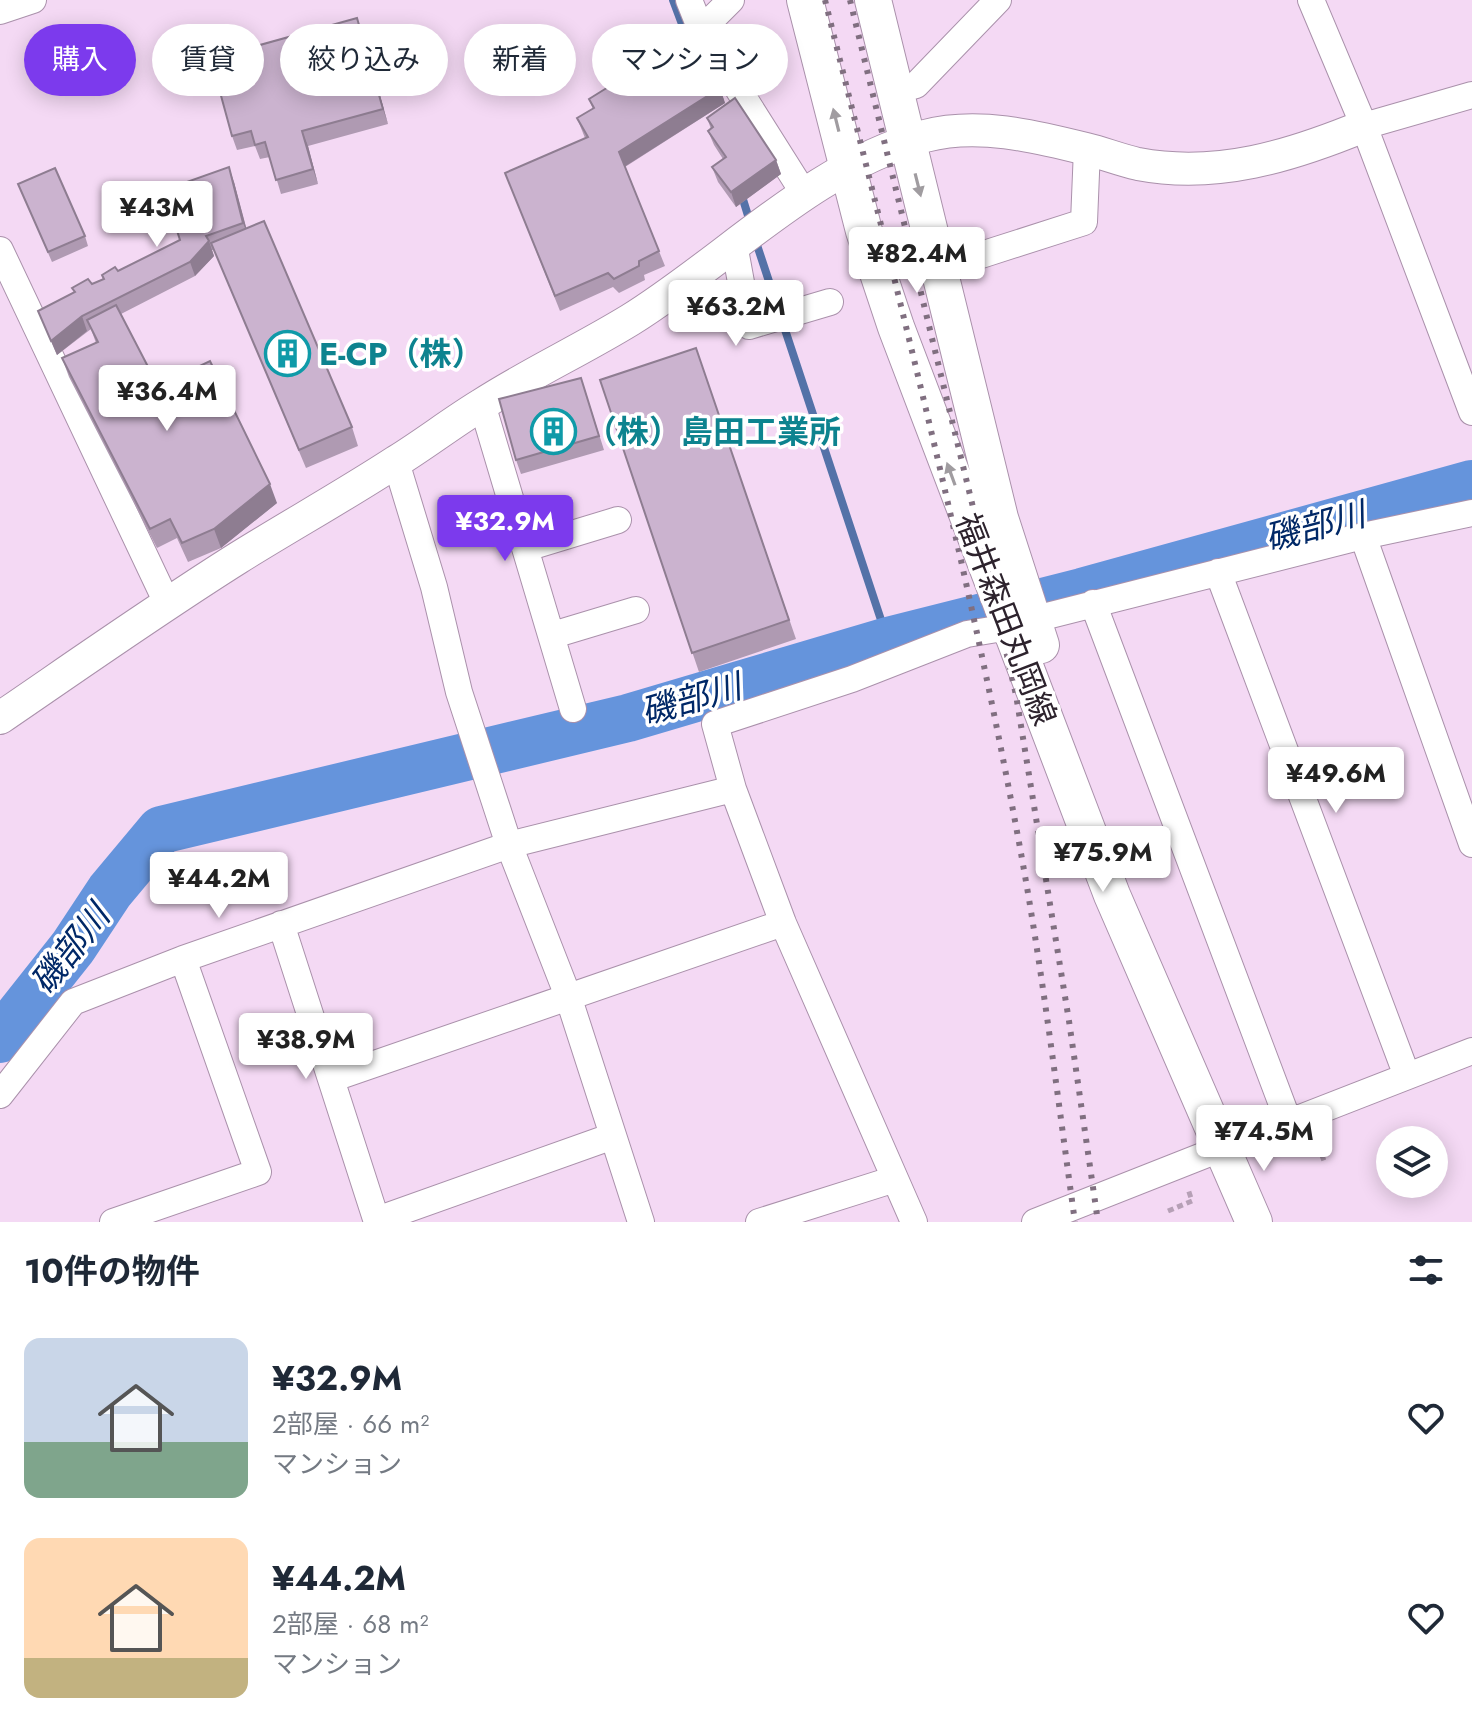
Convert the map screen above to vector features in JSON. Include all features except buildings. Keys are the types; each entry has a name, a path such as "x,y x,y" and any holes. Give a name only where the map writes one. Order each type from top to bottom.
{"main road":[{"name":"福井森田丸岡線","path":"805,0 864,231 891,313 1132,884 1231,1145 1254,1222"},
{"name":"福井森田丸岡線","path":"873,0 973,412 1014,608"},
{"name":"福井森田丸岡線","path":"1231,1145 1279,1222"}],"street":[{"path":"0,11 33,0"},
{"path":"689,0 699,24"},
{"path":"707,24 731,0"},
{"path":"895,91 916,85 998,0"},
{"path":"1311,0 1364,126 1472,412"},
{"path":"0,718 167,603 396,462 482,404 633,318 847,167 907,143 943,133 982,130 1087,149 1137,164 1192,170 1248,164 1472,95"},
{"path":"743,96 805,195"},
{"path":"981,255 1084,222 1087,149"},
{"path":"734,244 749,326 830,302"},
{"path":"0,250 167,603"},
{"path":"482,404 573,709"},
{"path":"396,462 434,587 459,692 509,845 568,996 641,1222"},
{"path":"914,1222 783,923 733,789 715,724 852,679 967,634 1014,608 1093,603 1363,536 1472,513"},
{"path":"526,548 618,520"},
{"path":"1363,536 1472,844"},
{"path":"1218,572 1407,1076"},
{"path":"1093,603 1289,1123"},
{"path":"553,635 636,610"},
{"path":"0,1095 73,1002 183,959 509,845 733,789"},
{"path":"331,1079 783,923"},
{"path":"281,924 377,1221 613,1136"},
{"path":"113,1222 180,1211 258,1172 183,959"},
{"path":"1035,1222 1472,1051"},
{"path":"759,1222 895,1179"}],"waterway":[{"path":"673,0 682,24"},
{"path":"741,193 750,222"},
{"path":"755,239 888,641"},
{"name":"磯部川","path":"0,1039 73,947 110,891 161,830 628,718 888,641 1082,592 1472,484"}],"railway":[{"path":"825,0 928,417 998,732 1034,933 1075,1222"},
{"path":"850,0 1016,695 1098,1222"}],"place":[{"name":"E-CP（株）","path":"288,354"},
{"name":"（株）島田工業所","path":"554,432"}]}
